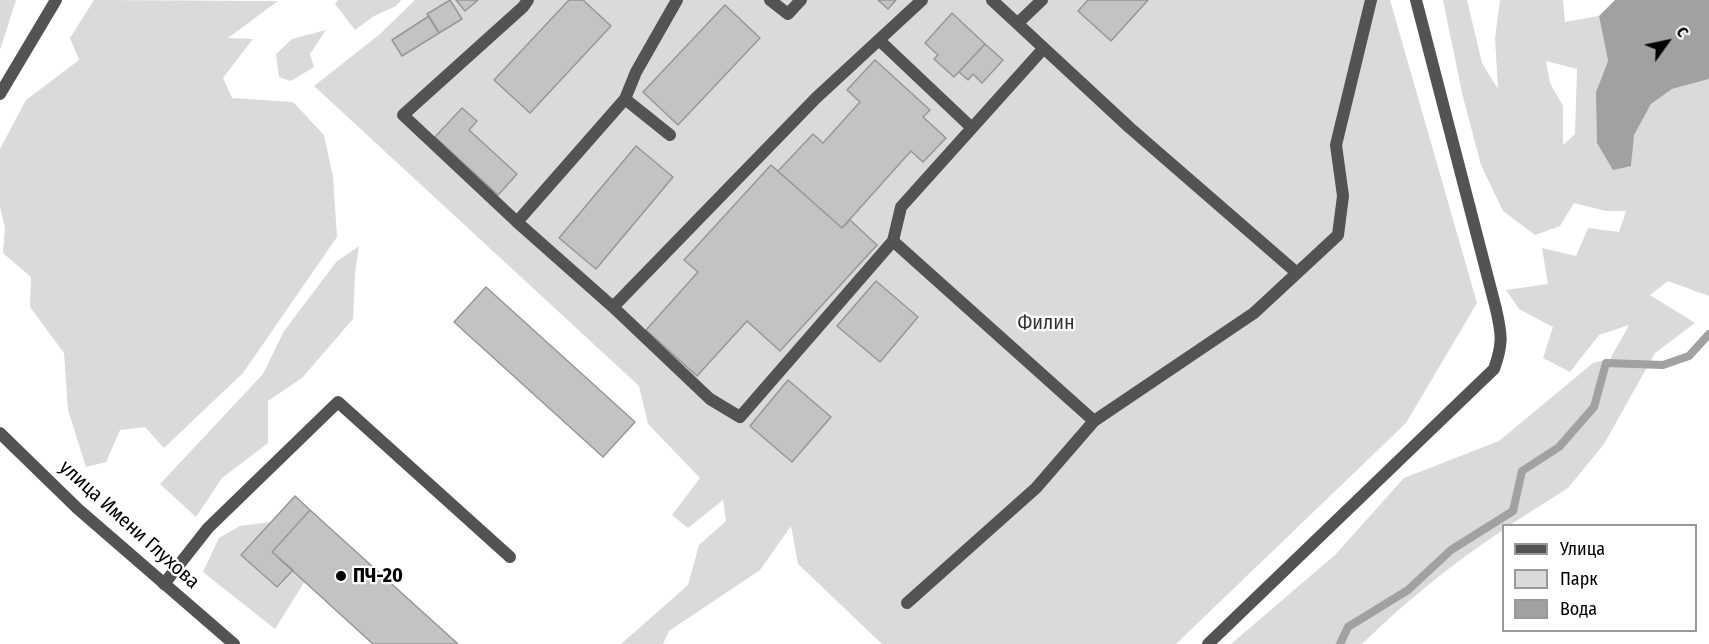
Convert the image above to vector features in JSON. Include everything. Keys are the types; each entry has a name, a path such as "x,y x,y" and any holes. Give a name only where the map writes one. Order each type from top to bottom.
{"street":[{"path":"0,94 56,0"},
{"path":"528,0 403,115 710,399 740,417 893,241 901,207 1043,49"},
{"path":"517,222 625,99 636,72 677,0"},
{"path":"770,0 788,14 801,0"},
{"path":"613,307 816,98 922,0"},
{"path":"992,0 1130,128 1298,273"},
{"path":"1018,23 1042,0"},
{"path":"907,603 1036,488 1094,421 1254,313 1338,235 1343,196 1336,145 1371,0"},
{"path":"1208,644 1494,369 1501,349 1501,329 1416,0"},
{"path":"879,40 972,128"},
{"path":"625,99 670,135"},
{"path":"893,241 1094,421"},
{"path":"165,584 208,528 338,402 510,557"},
{"name":"улица Имени Глухова","path":"0,433 78,509 234,644"}],"green space":[{"path":"0,0 16,0 0,50"},
{"path":"94,0 278,1 228,38 253,39 223,78 232,98 293,102 324,135 333,177 337,237 243,373 164,448 145,427 120,430 106,462 86,467 68,410 64,353 30,307 31,277 3,253 5,228 0,207 0,149 26,100 79,60 70,38"},
{"path":"338,0 401,0 396,6 374,16 355,30 335,4"},
{"name":"Филин","path":"415,0 1390,0 1477,303 1406,423 1176,644 882,644 798,564 791,526 760,570 669,631 663,644 621,644 688,585 699,545 726,521 723,500 688,528 672,515 700,478 648,424 639,386 314,86 380,34"},
{"path":"1443,0 1467,0 1482,63 1498,89 1495,38 1500,0 1563,0 1565,22 1599,16 1608,61 1596,92 1631,166 1633,135 1651,104 1672,89 1709,79 1709,296 1668,281 1650,295 1695,323 1655,353 1604,444 1568,488 1512,524 1502,524 1502,531 1412,598 1362,644 1231,644 1335,555 1404,478 1499,441 1593,363 1610,359 1629,325 1599,335 1570,372 1543,358 1553,327 1519,309 1506,290 1548,284 1542,248 1576,256 1588,228 1619,232 1626,211 1606,211 1574,203 1560,226 1535,235 1503,211 1481,165 1462,93","holes":["1546,61 1577,69 1575,134 1563,145 1563,106 1550,83"]},
{"path":"326,30 310,54 314,67 291,81 279,77 276,54 292,39"},
{"path":"359,246 353,319 302,378 268,401 268,443 222,478 196,517 160,484 263,374 284,331 337,261"},
{"path":"271,522 242,555 277,587 293,570 305,581 275,629 203,572 219,538 240,526"}],"water":[{"path":"1615,0 1709,0 1709,79 1672,89 1651,104 1634,135 1631,166 1613,170 1597,143 1596,92 1608,61 1599,16"}],"building":[{"path":"450,0 462,19 439,33 427,14"},
{"path":"456,0 478,0 465,11"},
{"path":"569,0 583,0 611,26 530,113 494,80"},
{"path":"878,0 896,0 888,9"},
{"path":"1088,0 1148,0 1111,41 1078,11"},
{"path":"725,5 760,38 678,125 643,92"},
{"path":"952,13 985,44 954,77 934,59 938,55 925,43"},
{"path":"429,16 439,33 402,56 392,40"},
{"path":"985,44 1003,60 982,83 973,74 968,80 959,72"},
{"path":"875,60 930,110 923,117 946,138 923,162 911,151 842,228 778,171 813,134 823,143 860,102 847,90"},
{"path":"462,108 477,121 469,130 517,174 498,195 435,137"},
{"path":"636,146 673,177 596,269 559,238"},
{"path":"771,165 842,228 850,220 877,245 780,351 747,321 697,376 646,330 698,272 684,260"},
{"path":"876,281 918,317 880,362 837,326"},
{"path":"486,287 635,422 603,457 454,322"},
{"path":"788,380 831,417 792,462 750,426"},
{"path":"295,496 310,510 272,552 293,570 277,587 241,555"},
{"name":"ПЧ-20","path":"310,510 458,644 373,644 272,552"}],"waterway":[{"path":"1340,644 1348,627 1408,590 1451,550 1513,511 1522,471 1559,447 1594,407 1606,363 1663,365 1689,356 1709,334"}],"place":[{"name":"ПЧ-20","path":"341,576"}]}
